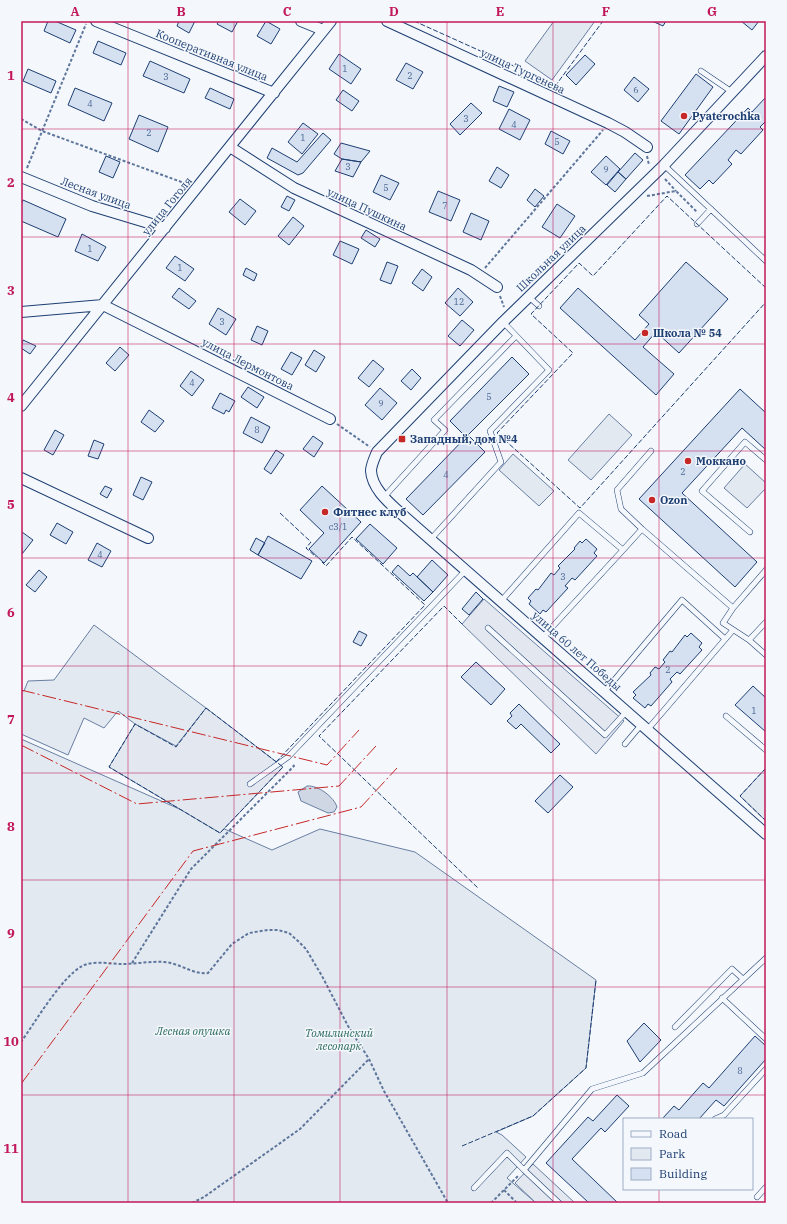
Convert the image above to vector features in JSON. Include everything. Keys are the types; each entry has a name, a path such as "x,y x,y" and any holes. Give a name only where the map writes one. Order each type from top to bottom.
{"street":[{"name":"Кооперативная улица","path":"96,21 274,93"},
{"path":"301,21 323,30"},
{"name":"улица Гоголя","path":"21,406 198,188 330,21"},
{"name":"улица Тургенева","path":"387,21 625,132 647,147"},
{"name":"Школьная улица","path":"375,484 371,470 377,452 503,322 664,165 766,56"},
{"name":"улица Пушкина","path":"230,147 294,188 479,276 497,287"},
{"name":"Лесная улица","path":"22,177 92,206 165,228"},
{"path":"21,312 104,304"},
{"name":"улица Лермонтова","path":"104,304 330,419"},
{"path":"21,478 148,538"},
{"name":"улица 60 лет Победы","path":"375,484 384,497 766,834"}],"lane":[{"path":"701,71 732,92"},
{"path":"664,165 766,261"},
{"path":"697,224 711,209"},
{"path":"529,297 539,306"},
{"path":"431,539 501,462 490,431 549,370 503,322"},
{"path":"384,497 445,430 434,420 516,336"},
{"path":"750,532 702,491 745,442 766,460"},
{"path":"651,451 617,490 621,509 733,608"},
{"path":"502,600 579,513 623,550"},
{"path":"543,637 642,529"},
{"path":"250,784 288,757 466,570"},
{"path":"766,570 733,608 723,623 749,640 766,655"},
{"path":"604,691 682,600 725,638"},
{"path":"749,640 766,622"},
{"path":"488,628 605,735 627,711"},
{"path":"625,744 645,727 733,630"},
{"path":"726,716 766,750"},
{"path":"524,1170 592,1089 643,1073 766,958"},
{"path":"675,1027 732,969 743,980"},
{"path":"722,998 766,1039"},
{"path":"717,1118 724,1115 766,1069"},
{"path":"474,1188 507,1153 559,1203"},
{"path":"757,1197 766,1187"}],"path":[{"path":"22,177 87,21"},
{"path":"21,119 42,131 198,188"},
{"path":"479,276 608,124"},
{"path":"661,175 703,218"},
{"path":"646,197 676,191"},
{"path":"330,419 377,452"},
{"path":"132,963 191,869 294,766 288,757"},
{"path":"21,1042 52,997 70,976 83,966 98,963 166,962 187,967 200,974 208,973 232,944 249,933 268,930 290,933 306,949 348,1026 369,1059 384,1090 448,1203"},
{"path":"192,1203 204,1197 300,1129 369,1059"},
{"path":"491,1203 514,1181"},
{"path":"504,1190 517,1203"}],"green space":[{"path":"554,21 595,21 552,80 525,61"},
{"path":"609,414 632,435 591,480 568,460"},
{"path":"513,454 554,491 539,506 499,470"},
{"path":"745,464 766,483 766,488 747,508 724,488"},
{"path":"94,625 206,708 176,747 135,724 118,711 104,728 84,718 68,755 21,734 21,690 24,691 28,681 54,680"},
{"name":"Томилинский лесопарк","path":"21,739 272,850 320,829 415,852 596,980 586,1068 533,1116 496,1132 502,1135 526,1157 507,1178 536,1203 21,1203"},
{"path":"766,768 766,821 740,796"}],"shaded area":[{"path":"484,599 624,721 596,754 462,624"},
{"path":"206,708 283,767 220,833 109,767 135,724 176,746"},
{"path":"307,786 316,787 333,799 337,807 334,812 328,813 301,801 298,792"},
{"path":"533,1164 575,1203 536,1203 515,1183"}],"building":[{"path":"48,21 55,21 76,30 70,43 44,31"},
{"path":"179,21 195,21 189,33 177,26"},
{"path":"219,21 238,21 232,32 217,24"},
{"path":"266,21 280,29 271,44 257,36"},
{"path":"652,21 666,21 663,26"},
{"path":"741,21 759,21 752,30"},
{"path":"98,41 126,53 121,65 93,53"},
{"path":"339,54 361,69 351,84 329,69"},
{"path":"585,55 595,64 576,85 566,75"},
{"path":"150,61 190,79 184,93 143,76"},
{"path":"406,63 423,72 413,89 396,80"},
{"path":"28,69 56,81 51,93 23,81"},
{"path":"696,74 713,87 679,134 661,121"},
{"path":"634,77 649,89 638,102 624,90"},
{"path":"499,86 514,92 507,107 493,101"},
{"path":"75,88 112,103 104,121 68,105"},
{"path":"210,88 234,99 230,109 205,98"},
{"path":"343,90 359,101 352,111 336,100"},
{"path":"766,97 766,121 760,127 763,130 741,154 736,150 728,160 732,164 713,184 709,180 700,189 685,175 748,108 752,112"},
{"path":"471,103 482,113 460,135 450,124"},
{"path":"509,109 530,120 520,140 499,129"},
{"path":"139,115 168,127 158,152 129,139"},
{"path":"303,123 318,134 302,154 288,142"},
{"path":"551,131 570,141 563,154 545,144"},
{"path":"323,133 331,140 303,173 298,175 267,158 272,148 297,162"},
{"path":"341,143 370,151 361,162 342,159 334,154"},
{"path":"635,153 643,160 626,179 618,172"},
{"path":"106,156 120,162 113,178 99,172"},
{"path":"606,156 620,169 606,185 591,172"},
{"path":"342,159 361,162 353,177 335,171"},
{"path":"497,167 509,175 501,188 489,181"},
{"path":"618,172 626,179 615,192 607,185"},
{"path":"381,175 399,183 390,200 373,192"},
{"path":"535,189 544,196 535,207 527,200"},
{"path":"438,191 460,200 451,221 429,212"},
{"path":"287,196 295,200 289,211 281,207"},
{"path":"240,199 256,211 245,225 229,212"},
{"path":"23,200 66,219 58,237 21,221 21,205"},
{"path":"557,204 575,216 560,238 542,227"},
{"path":"471,213 489,221 481,240 463,232"},
{"path":"293,217 304,226 289,245 278,236"},
{"path":"366,230 380,239 375,247 361,238"},
{"path":"82,234 106,247 98,261 75,251"},
{"path":"340,241 359,249 352,264 333,255"},
{"path":"175,256 194,269 185,281 166,268"},
{"path":"387,262 398,266 391,284 380,280"},
{"path":"686,262 728,299 679,353 656,332 643,347 674,374 656,395 560,308 578,288 635,340 649,324 639,315"},
{"path":"246,268 257,274 254,281 243,275"},
{"path":"422,269 432,277 423,291 412,283"},
{"path":"179,288 196,301 189,309 172,297"},
{"path":"458,288 473,302 460,316 445,303"},
{"path":"218,308 236,319 226,335 209,324"},
{"path":"462,320 474,330 460,346 448,336"},
{"path":"257,326 268,331 262,345 251,340"},
{"path":"23,340 36,346 30,354 21,348"},
{"path":"120,347 129,355 115,371 106,363"},
{"path":"314,350 325,357 316,372 305,365"},
{"path":"291,352 302,358 292,375 281,369"},
{"path":"512,357 529,374 466,437 450,421"},
{"path":"373,360 384,369 369,387 358,378"},
{"path":"412,369 421,378 411,390 401,381"},
{"path":"191,371 204,380 192,396 180,386"},
{"path":"248,387 264,397 257,408 241,397"},
{"path":"380,388 397,403 382,420 365,405"},
{"path":"740,389 766,413 766,450 742,428 682,493 757,562 735,587 639,499"},
{"path":"220,393 235,401 229,412 226,410 224,414 212,408"},
{"path":"149,410 164,421 155,432 141,422"},
{"path":"251,417 270,427 262,443 243,433"},
{"path":"55,430 64,435 53,455 44,450"},
{"path":"468,435 485,452 423,515 406,499"},
{"path":"313,436 323,443 314,457 303,449"},
{"path":"94,440 104,444 98,459 88,456"},
{"path":"276,450 284,455 271,474 264,469"},
{"path":"141,477 152,482 143,500 133,495"},
{"path":"105,486 112,489 107,498 100,494"},
{"path":"322,486 361,522 324,563 309,549 324,533 300,510"},
{"path":"57,523 73,532 66,544 50,535"},
{"path":"370,524 397,548 383,564 356,539"},
{"path":"22,532 33,540 22,554 21,533"},
{"path":"268,536 312,561 301,579 258,555"},
{"path":"256,538 265,543 258,555 250,550"},
{"path":"586,539 597,549 594,553 597,556 575,580 572,578 565,586 568,588 546,612 543,610 540,614 529,604 531,601 528,598 536,589 538,590 551,573 554,575 560,568 558,566 575,549 574,548 580,541 582,543"},
{"path":"97,543 111,551 102,567 88,560"},
{"path":"432,560 448,575 433,592 417,577"},
{"path":"398,565 410,576 413,573 433,592 424,601 392,572"},
{"path":"39,570 47,577 35,592 26,585"},
{"path":"476,592 483,599 469,615 462,609"},
{"path":"359,631 367,635 361,646 353,642"},
{"path":"691,633 702,643 699,647 702,650 680,674 677,672 670,679 672,682 651,706 648,704 645,708 633,698 636,695 633,692 651,675 650,673 655,667 659,669 665,662 663,660 670,651 672,652 685,635 687,637"},
{"path":"476,662 505,689 491,705 461,677"},
{"path":"753,686 766,698 766,732 735,705"},
{"path":"519,704 560,744 551,753 521,724 516,729 507,721 512,716 510,713"},
{"path":"560,775 573,787 548,813 535,801"},
{"path":"644,1023 661,1040 640,1062 627,1041"},
{"path":"755,1036 766,1046 766,1059 724,1106 716,1100 700,1118 663,1118 674,1106 679,1110 703,1083 709,1088"},
{"path":"617,1095 629,1106 605,1132 601,1128 572,1159 618,1203 589,1203 546,1163 588,1117 593,1121"}],"fence":[{"path":"414,21 556,85 603,21"},
{"path":"766,288 667,196 593,276 579,263 531,314 573,353 497,433 580,508 766,302"},
{"path":"280,513 311,542 306,548 316,557"},
{"path":"276,762 425,605 352,537 326,566 322,562"},
{"path":"462,624 444,606 319,736 478,888"},
{"path":"206,708 283,767 220,833 109,767 135,724 176,747 206,708"},
{"path":"766,768 740,796 766,821"},
{"path":"462,1146 533,1116 586,1068 596,980"}],"power":[{"path":"21,690 327,765 359,730"},
{"path":"21,745 137,804 339,786 376,746"},
{"path":"21,1084 193,851 361,807 397,768"}],"place":[{"name":"Pyaterochka","path":"684,116"},
{"name":"Школа № 54","path":"645,333"},
{"name":"Западный, дом №4","path":"402,439"},
{"name":"Моккано","path":"688,461"},
{"name":"Ozon","path":"652,500"},
{"name":"Фитнес клуб","path":"325,512"}],"park label":[{"name":"Лесная опушка","path":"193,1031"}]}
